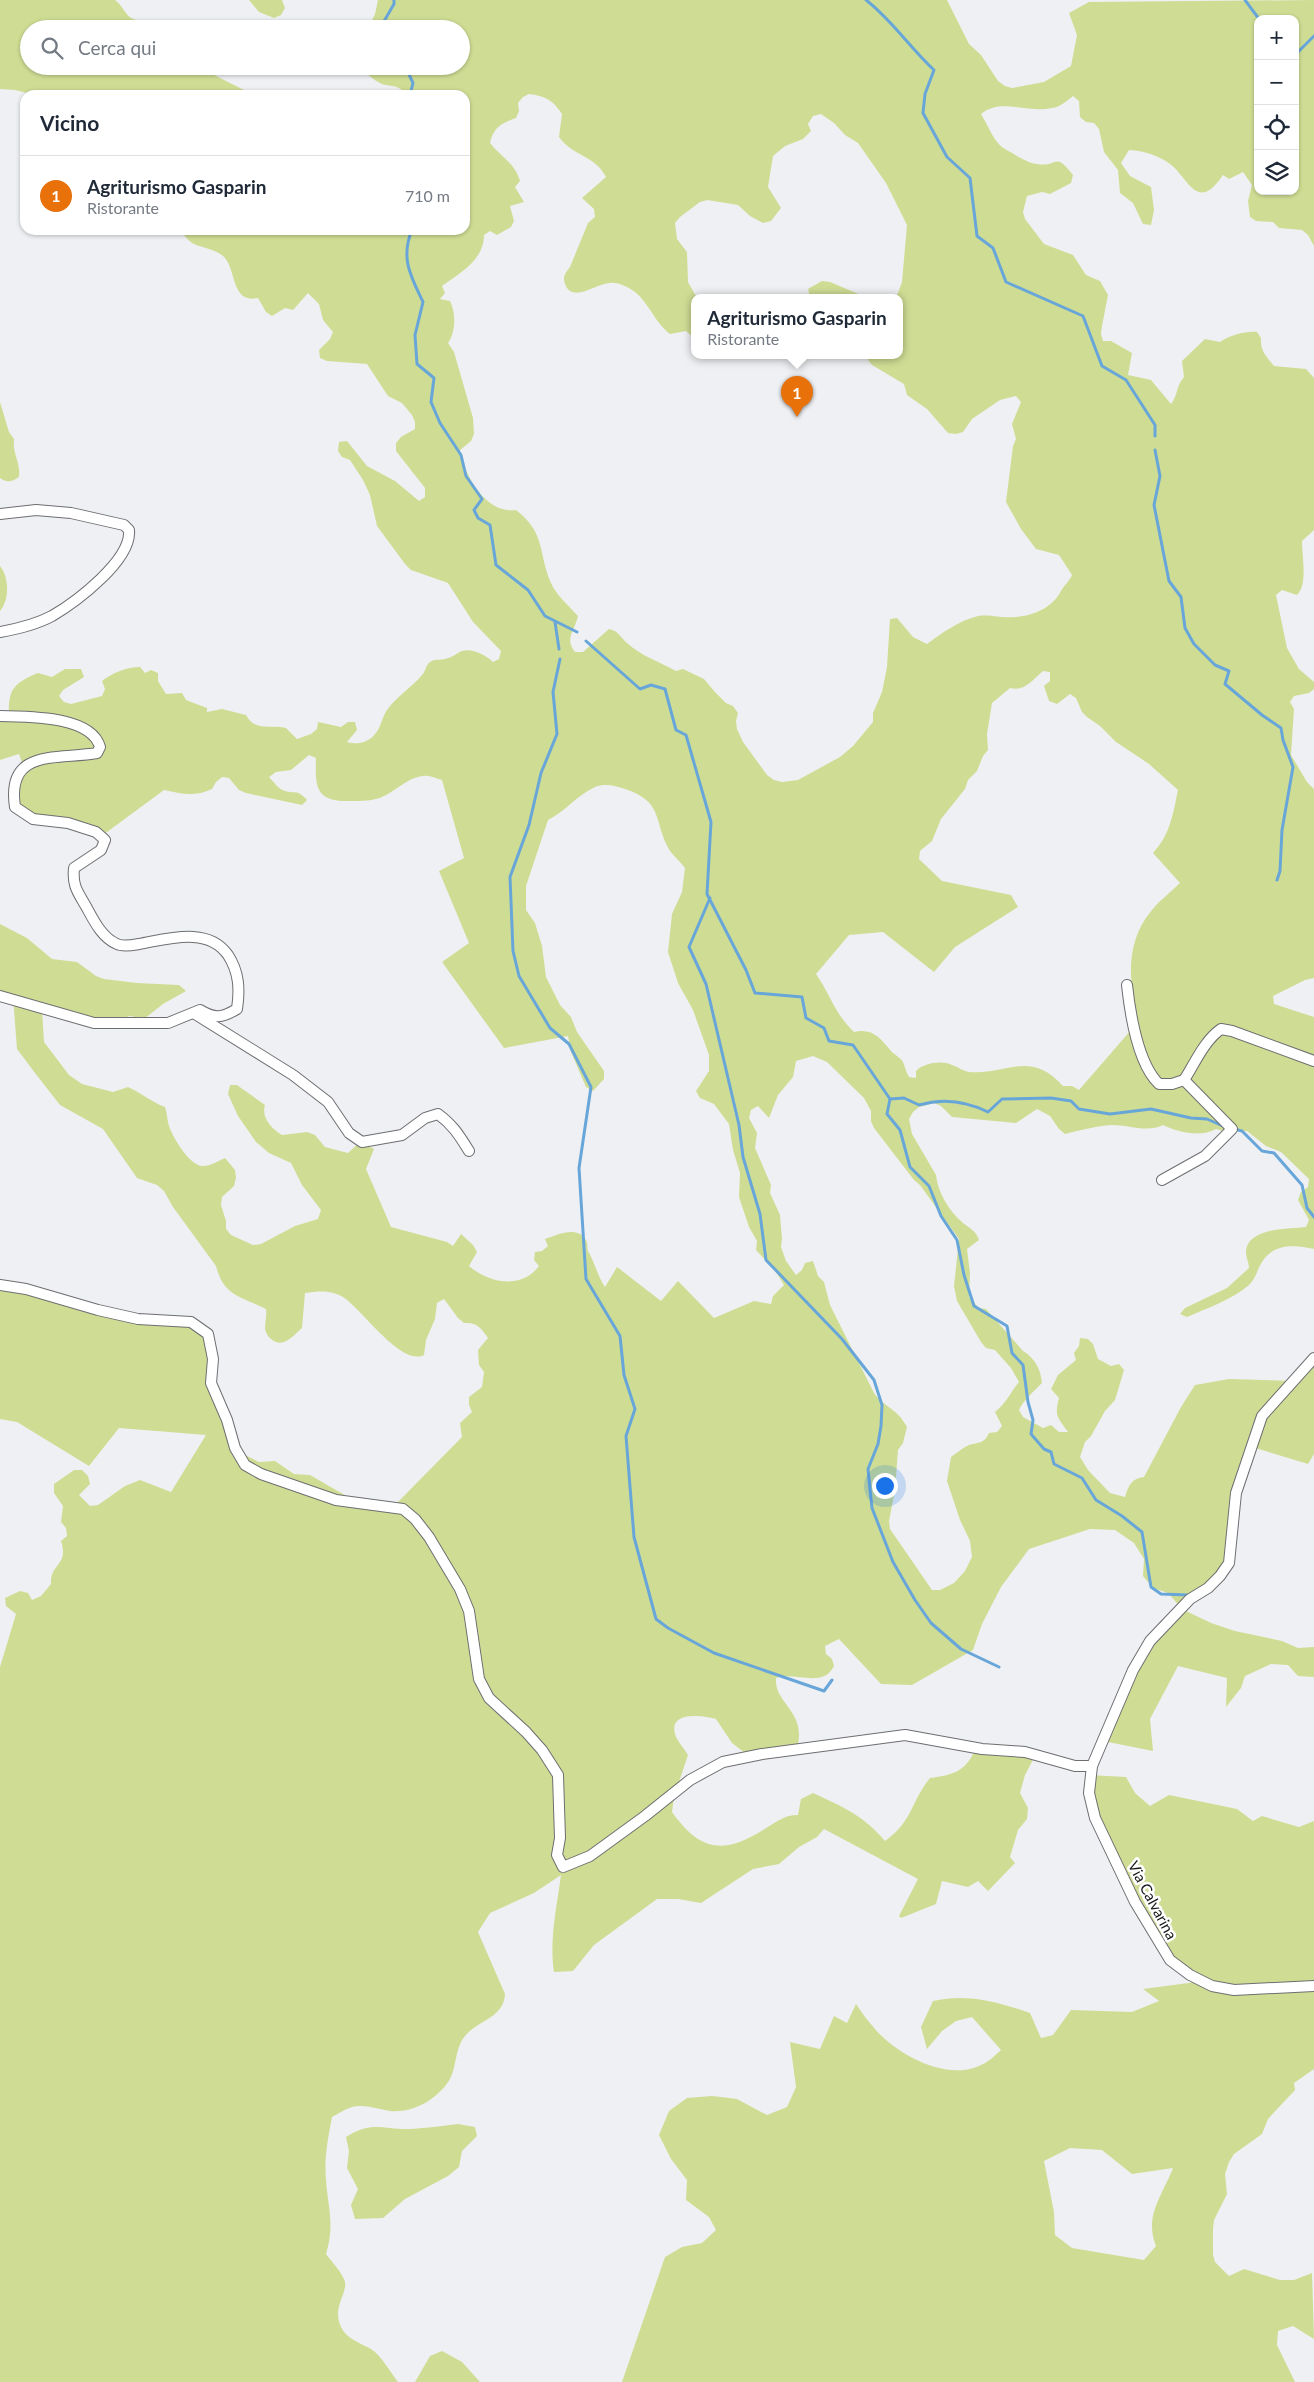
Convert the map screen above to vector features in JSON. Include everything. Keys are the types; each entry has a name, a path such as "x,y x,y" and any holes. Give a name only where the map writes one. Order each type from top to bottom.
{"street":[{"path":"0,514 36,510 71,513 124,526 129,530 130,540 119,559 86,593 50,617 0,632"},
{"path":"0,716 48,718 87,728 97,738 100,747 97,753 78,756 52,756 36,760 23,767 12,790 15,807 33,819 68,823 96,832 105,840 100,850 74,868 72,882 98,929 118,945 131,945 176,937 210,939 223,948 233,962 238,978 239,995 237,1009 227,1015 212,1017 200,1010 168,1023 94,1023 0,996"},
{"path":"1127,985 1132,1016 1145,1064 1151,1076 1159,1084 1172,1084 1184,1080 1205,1046 1214,1034 1221,1030 1232,1031 1314,1061"},
{"path":"192,1012 293,1075 328,1102 349,1133 362,1142 402,1135 425,1118 438,1114 460,1134 468,1151"},
{"path":"1162,1180 1205,1156 1232,1129 1184,1080"},
{"path":"0,1285 26,1289 98,1310 138,1319 191,1322 208,1334 213,1359 211,1383 227,1420 235,1448 245,1464 262,1474 336,1500 403,1509 415,1519 429,1537 463,1596 469,1611 479,1679 489,1698 531,1738 558,1775 560,1838 556,1855 563,1866 590,1856 690,1780 723,1762 762,1754 905,1735 982,1749 1026,1752 1075,1766 1092,1766"},
{"name":"Via Calvarina","path":"1314,1358 1262,1416 1236,1492 1228,1563 1220,1576 1208,1588 1190,1599 1150,1641 1133,1670 1092,1766 1089,1793 1094,1818 1134,1902 1153,1936 1170,1960 1190,1975 1212,1986 1234,1990 1314,1986"}],"green space":[{"path":"0,0 115,0 131,18 137,20 20,20 20,75 215,75 244,90 20,91 0,89"},
{"path":"249,0 282,0 285,8 281,15 274,18 259,12"},
{"path":"378,0 947,0 969,44 981,55 998,81 1012,88 1044,82 1071,66 1077,35 1069,13 1089,2 1314,0 1314,246 1308,235 1302,230 1279,228 1273,222 1256,221 1250,217 1248,201 1252,185 1243,172 1229,179 1223,175 1206,192 1200,192 1194,189 1170,164 1161,158 1140,151 1129,150 1121,163 1130,176 1151,187 1154,210 1151,225 1143,224 1133,203 1120,193 1118,170 1104,152 1099,129 1094,123 1086,122 1080,117 1079,101 1073,96 1061,105 1052,108 1034,109 1006,106 989,109 981,114 994,138 1005,149 1033,163 1044,165 1056,162 1062,163 1073,175 1071,183 1050,194 1042,192 1027,196 1023,212 1025,219 1044,244 1073,255 1086,275 1100,281 1108,295 1101,334 1103,341 1111,341 1132,353 1128,375 1151,380 1171,404 1184,377 1182,361 1205,339 1220,342 1233,335 1257,332 1261,338 1263,350 1274,366 1306,369 1314,378 1314,530 1302,541 1304,570 1300,590 1297,595 1282,590 1276,595 1287,648 1299,669 1314,682 1314,689 1309,693 1294,696 1290,702 1294,709 1291,755 1307,782 1314,789 1314,978 1305,980 1273,996 1274,1004 1314,1017 1314,1249 1292,1246 1273,1251 1262,1262 1249,1285 1235,1295 1187,1317 1180,1314 1185,1308 1227,1288 1249,1268 1246,1253 1248,1244 1253,1238 1270,1231 1306,1227 1309,1220 1298,1200 1301,1192 1308,1187 1309,1179 1281,1152 1266,1146 1247,1131 1223,1131 1216,1129 1196,1134 1182,1132 1163,1125 1145,1129 1112,1125 1065,1134 1050,1116 1037,1109 1016,1123 952,1117 941,1106 934,1103 919,1107 909,1119 912,1134 936,1175 945,1201 958,1218 975,1232 978,1237 979,1240 967,1249 970,1273 969,1297 979,1308 986,1309 1023,1351 1031,1357 1039,1369 1042,1383 1019,1410 1023,1417 1043,1428 1051,1425 1059,1432 1068,1432 1059,1420 1057,1413 1059,1398 1051,1389 1058,1375 1076,1360 1074,1353 1079,1346 1080,1338 1088,1339 1093,1344 1098,1359 1111,1366 1119,1364 1124,1370 1115,1400 1105,1411 1091,1436 1085,1442 1080,1457 1088,1470 1110,1493 1125,1497 1131,1483 1136,1479 1144,1477 1181,1407 1195,1385 1229,1379 1294,1381 1314,1358 1314,1454 1308,1464 1252,1447 1235,1495 1229,1564 1184,1610 1211,1623 1235,1631 1282,1641 1298,1648 1314,1647 1314,1677 1298,1676 1288,1665 1271,1664 1245,1676 1241,1688 1226,1707 1227,1678 1178,1666 1150,1719 1153,1751 1108,1742 1121,1699 1147,1649 1183,1610 1168,1593 1153,1588 1143,1576 1144,1559 1134,1543 1115,1530 1090,1529 1029,1549 1001,1587 982,1624 973,1650 912,1685 881,1684 839,1639 825,1646 826,1654 832,1659 834,1666 823,1677 783,1676 776,1678 777,1687 794,1715 799,1733 798,1744 787,1753 753,1759 732,1743 716,1719 696,1716 682,1718 677,1721 675,1734 688,1755 674,1797 672,1812 692,1835 713,1845 724,1846 736,1843 749,1838 783,1818 798,1815 801,1799 813,1793 843,1807 869,1824 885,1841 894,1834 906,1819 930,1778 952,1774 962,1768 975,1750 1035,1756 1025,1775 1020,1793 1028,1808 1027,1819 1018,1830 1010,1857 1015,1863 988,1891 978,1881 968,1887 942,1881 936,1904 901,1918 899,1916 918,1879 824,1829 817,1837 799,1847 779,1864 753,1869 701,1903 678,1899 657,1899 594,1945 573,1971 554,1972 552,1948 561,1875 534,1893 490,1913 478,1932 505,1994 504,2002 495,2014 465,2036 461,2042 452,2074 446,2085 434,2097 414,2108 390,2111 357,2106 332,2117 326,2164 330,2234 326,2254 340,2272 345,2284 339,2306 339,2319 341,2327 347,2335 375,2352 398,2382 0,2382 0,1667 16,1614 6,1606 5,1598 20,1591 28,1593 32,1600 41,1596 51,1584 53,1572 63,1555 61,1541 67,1536 66,1528 61,1522 63,1506 54,1493 54,1484 74,1470 82,1470 88,1476 90,1484 79,1495 90,1506 98,1505 125,1486 140,1480 171,1492 206,1435 119,1428 89,1466 17,1422 0,1419 0,1280 63,1294 104,1310 134,1315 193,1320 207,1334 211,1364 238,1456 245,1455 259,1462 275,1461 294,1474 310,1475 348,1497 395,1505 462,1437 460,1423 472,1412 469,1405 469,1397 482,1387 484,1372 479,1365 478,1350 488,1338 478,1326 464,1323 458,1318 444,1299 437,1303 435,1319 426,1340 424,1355 415,1356 404,1353 382,1335 343,1297 334,1293 320,1292 305,1293 302,1328 284,1342 275,1342 270,1338 265,1329 266,1309 241,1298 229,1290 219,1276 216,1266 173,1207 164,1191 157,1185 137,1178 103,1129 60,1105 17,1049 13,997 0,997 0,924 27,938 52,959 77,962 96,976 104,979 179,985 186,991 163,1004 144,1019 130,1016 107,1023 42,1010 44,1042 69,1075 82,1084 113,1092 128,1087 165,1107 170,1127 181,1149 198,1165 209,1165 225,1158 235,1170 236,1178 234,1186 222,1197 221,1205 226,1221 226,1229 231,1235 253,1245 261,1244 295,1226 318,1219 321,1210 302,1185 291,1163 269,1153 256,1142 238,1116 228,1094 230,1085 237,1085 265,1105 264,1110 268,1123 282,1135 307,1132 315,1135 325,1147 348,1153 360,1142 374,1149 366,1169 391,1227 447,1242 453,1246 461,1234 473,1245 477,1252 469,1266 486,1277 505,1281 523,1279 532,1274 539,1266 534,1260 535,1252 542,1251 548,1246 545,1239 572,1232 582,1235 586,1240 588,1251 605,1287 617,1267 661,1301 678,1281 714,1318 754,1301 771,1304 773,1296 784,1285 776,1272 756,1250 757,1241 749,1227 739,1197 740,1173 733,1150 729,1124 714,1104 700,1098 696,1091 709,1071 709,1055 693,1010 678,983 668,952 672,914 682,892 685,868 670,851 656,814 647,800 625,789 607,785 595,787 582,794 560,813 548,820 526,886 526,910 535,923 542,946 546,977 560,1005 571,1017 577,1032 604,1071 604,1079 593,1091 586,1087 571,1052 568,1036 504,1048 442,962 469,943 439,871 464,858 442,780 428,776 418,777 382,797 371,800 340,801 331,799 320,792 316,778 316,758 309,755 291,770 276,772 269,777 283,790 299,793 304,797 307,800 302,805 246,793 239,790 229,778 222,777 212,789 206,792 183,794 164,790 103,835 37,817 12,799 25,771 19,754 0,760 0,716 9,717 9,700 13,689 22,681 38,673 52,677 65,669 81,669 84,677 63,690 59,696 64,702 71,704 102,696 105,689 102,681 120,671 140,667 145,673 151,670 158,673 158,681 166,694 182,693 186,700 207,708 207,712 222,709 246,715 254,724 259,726 286,728 297,739 311,734 317,729 318,722 341,727 348,722 355,722 357,730 347,742 355,743 366,741 377,732 387,710 422,675 430,662 452,657 466,650 479,653 493,662 499,659 501,651 473,622 448,583 411,570 405,564 377,526 370,495 363,480 350,460 342,457 338,451 339,442 347,441 367,466 395,481 419,501 425,497 425,488 396,451 396,443 401,437 415,429 412,415 402,403 388,396 367,364 327,361 320,358 319,350 330,339 333,332 323,320 319,304 308,293 293,310 285,308 272,316 266,312 258,298 243,296 238,291 227,261 223,256 192,243 184,235 470,235 470,90 402,90 398,87 382,84 368,75 470,75 470,20 372,20","holes":["529,94 540,96 555,105 562,114 559,137 570,148 596,164 606,177 582,198 594,209 595,217 588,223 565,275 564,281 568,290 579,292 610,283 624,286 638,294 664,329 670,334 686,331 691,335 691,294 695,294 688,282 687,252 677,239 675,223 700,202 707,200 738,205 750,216 763,223 771,221 781,208 768,187 773,156 785,146 803,139 811,131 808,124 813,116 821,114 834,123 845,135 858,143 886,183 907,225 902,282 898,294 903,294 903,359 867,359 872,365 904,384 907,395 927,409 948,433 956,434 963,432 972,419 1000,400 1016,396 1021,402 1012,424 1016,439 1013,446 1006,502 1021,529 1036,549 1059,555 1072,575 1071,577 1056,598 1036,613 1019,617 978,616 951,627 927,644 913,637 897,618 890,619 887,667 882,692 873,713 873,722 853,746 840,757 798,780 782,782 774,780 767,775 743,742 737,729 738,713 704,679 683,669 676,671 644,655 632,648 617,633 609,629 583,652 575,652 570,639 578,616 553,587 537,535 526,519 516,510 505,510 486,500 472,482 462,461 459,451 471,441 474,434 473,418 454,352 448,343 453,333 454,317 450,301 440,299 445,293 442,286 463,271 475,259 480,252 484,235 490,231 497,235 511,227 514,221 510,206 524,202 515,187 520,181 515,169 490,143 493,133 498,127 516,118 519,111 518,103 523,97","1043,671 1050,672 1050,681 1044,686 1049,701 1057,704 1070,694 1076,698 1082,712 1087,717 1100,726 1116,742 1149,764 1178,790 1167,831 1153,853 1180,883 1152,910 1137,936 1133,950 1131,978 1138,1022 1079,1090 1072,1086 1063,1086 1051,1075 1029,1066 969,1072 948,1063 938,1063 928,1064 919,1068 916,1071 916,1078 909,1077 902,1060 876,1035 866,1031 854,1032 838,1012 816,974 849,935 883,932 934,972 955,947 1018,907 1011,895 942,881 919,859 920,851 932,841 941,819 965,789 968,780 977,771 983,756 988,750 987,734 992,703 1010,688 1024,687","813,1056 827,1062 864,1098 871,1111 871,1121 874,1128 914,1180 920,1185 959,1239 954,1286 957,1301 981,1342 986,1348 995,1350 1011,1368 1019,1382 995,1412 1002,1426 997,1432 989,1433 983,1441 966,1446 951,1457 947,1481 960,1520 970,1541 972,1557 965,1571 954,1583 940,1590 932,1590 890,1529 889,1521 895,1490 898,1450 903,1443 907,1427 899,1416 874,1393 830,1305 824,1282 818,1276 813,1261 805,1263 802,1270 796,1275 786,1261 781,1247 780,1215 770,1193 771,1185 755,1148 757,1133 749,1118 751,1110 758,1106 769,1118 778,1095 793,1077 796,1061"]},
{"path":"822,281 830,282 858,294 809,294 808,289"},
{"path":"0,402 9,432 14,439 14,449 19,467 19,477 10,481 0,478"},
{"path":"0,566 7,582 7,594 0,611"},
{"path":"1089,1775 1126,1777 1135,1793 1150,1806 1169,1795 1237,1809 1253,1821 1262,1816 1299,1827 1314,1821 1314,2069 1294,2083 1295,2090 1268,2119 1262,2134 1234,2154 1225,2174 1227,2194 1214,2220 1213,2229 1213,2255 1215,2262 1229,2276 1244,2269 1280,2280 1294,2280 1312,2273 1314,2339 1293,2326 1278,2331 1277,2345 1295,2382 622,2382 665,2257 682,2247 702,2243 716,2230 709,2217 686,2200 687,2180 671,2159 659,2135 669,2111 687,2098 712,2096 737,2099 767,2115 787,2107 796,2087 790,2042 820,2049 834,2016 847,2023 856,2004 875,2029 896,2048 924,2063 955,2070 970,2069 983,2064 1001,2050 972,2017 956,2021 942,2031 927,2049 921,2027 933,2001 970,1998 1006,2005 1030,2013 1041,2038 1053,2035 1071,2010 1132,2012 1159,2001 1143,1989 1196,1982 1161,1951 1104,1843","holes":["1070,2148 1102,2150 1132,2174 1173,2168 1153,2216 1152,2225 1156,2246 1144,2260 1072,2248 1055,2235 1054,2212 1044,2161"]},
{"path":"458,2124 475,2127 477,2136 462,2151 459,2167 448,2176 405,2199 383,2218 355,2219 351,2205 358,2189 347,2168 349,2151 346,2137 371,2127 411,2129"},
{"path":"442,2351 462,2362 480,2382 415,2382 430,2356"}],"waterway":[{"path":"385,20 394,4 394,0"},
{"path":"866,0 884,16 934,70 925,94 923,113 947,157 970,178 977,236 993,248 1006,282 1083,316 1102,366 1126,380 1155,425 1155,436"},
{"path":"1245,0 1256,15"},
{"path":"1299,51 1314,36"},
{"path":"409,75 413,83 411,90"},
{"path":"410,235 407,250 408,267 423,302 415,335 417,364 434,378 431,402 440,423 461,455 466,476 482,499 474,510 478,518 490,525 496,565 528,590 545,616 577,632"},
{"path":"1155,450 1160,476 1154,505 1169,581 1181,597 1185,628 1194,644 1215,665 1229,671 1225,684 1262,715 1281,728 1283,740 1293,767 1282,830 1280,871 1277,880"},
{"path":"555,622 559,649"},
{"path":"586,641 640,689 651,685 665,689 676,730 686,735 711,822 707,894 746,970 755,993 802,997 806,1018 824,1028 829,1041 853,1045 890,1099 887,1114 900,1130 910,1167 929,1186 941,1216 957,1240 964,1275 974,1306 1007,1326 1012,1353 1023,1365 1028,1402 1033,1420 1031,1434 1044,1449 1051,1452 1054,1464 1082,1478 1096,1500 1122,1516 1142,1532 1151,1587 1161,1594 1188,1595"},
{"path":"560,659 553,692 557,734 541,773 529,825 510,877 513,951 519,976 550,1028 569,1044 591,1087 579,1168 586,1279 620,1336 624,1375 635,1409 626,1436 634,1537 656,1619 668,1628 714,1653 824,1691 832,1680"},
{"path":"710,898 689,947 706,984 739,1125 743,1157 760,1214 766,1260 842,1339 874,1380 882,1405 878,1444 868,1469 870,1489 872,1508 893,1562 931,1623 961,1649 999,1667"},
{"path":"890,1099 904,1098 919,1105 946,1101 963,1103 988,1112 1002,1099 1051,1098 1071,1101 1079,1109 1110,1114 1151,1109 1191,1118 1207,1119 1223,1126"},
{"path":"1234,1129 1242,1131 1262,1151 1274,1153 1302,1185 1307,1208 1314,1217"}],"place":[{"name":"Agriturismo Gasparin","path":"797,417"}]}
